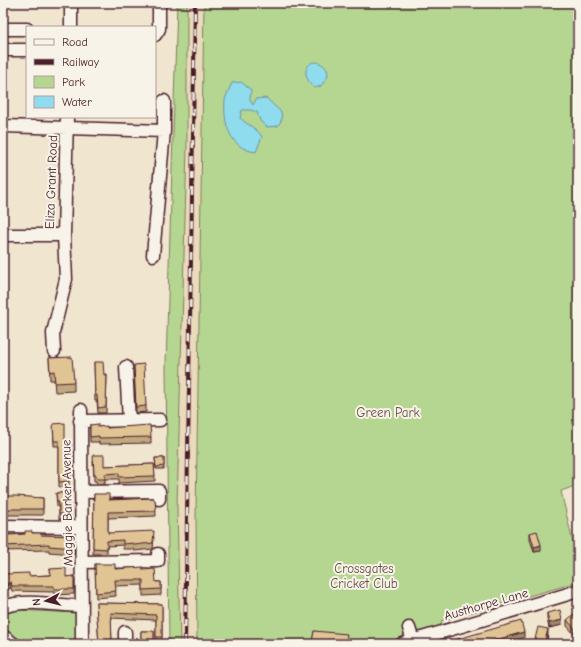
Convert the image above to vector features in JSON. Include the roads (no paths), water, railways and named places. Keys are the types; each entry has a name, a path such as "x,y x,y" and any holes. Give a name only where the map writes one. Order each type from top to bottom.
{"street":[{"path":"71,26 72,3"},
{"path":"156,34 159,29 159,3"},
{"path":"3,29 26,29"},
{"path":"3,50 26,50"},
{"path":"153,255 164,131 164,101"},
{"path":"3,126 66,123 164,131"},
{"name":"Eliza Grant Road","path":"3,235 64,235 66,123"},
{"path":"54,351 53,333 66,279 64,235"},
{"path":"126,368 129,421 160,420"},
{"name":"Maggie Barker Avenue","path":"82,644 81,415 129,421"},
{"path":"81,492 159,491"},
{"path":"3,526 81,527"},
{"path":"82,562 158,562"},
{"name":"Austhorpe Lane","path":"407,642 578,592"},
{"path":"3,608 14,604 27,602 82,606"},
{"path":"407,642 409,628"},
{"path":"125,632 125,644"},
{"path":"3,636 14,644"}],"water":[{"path":"313,62 324,66 327,70 328,76 321,86 315,88 309,82 306,75 307,68"},
{"path":"241,82 251,90 250,100 253,105 256,99 266,98 281,112 282,119 278,126 267,127 260,121 257,112 242,110 240,118 257,131 262,137 256,152 247,150 234,141 225,118 225,100 232,83"}],"railway":[{"path":"185,644 195,3"}],"park label":[{"name":"Green Park","path":"388,412"},
{"name":"Crossgates Cricket Club","path":"364,576"}]}
